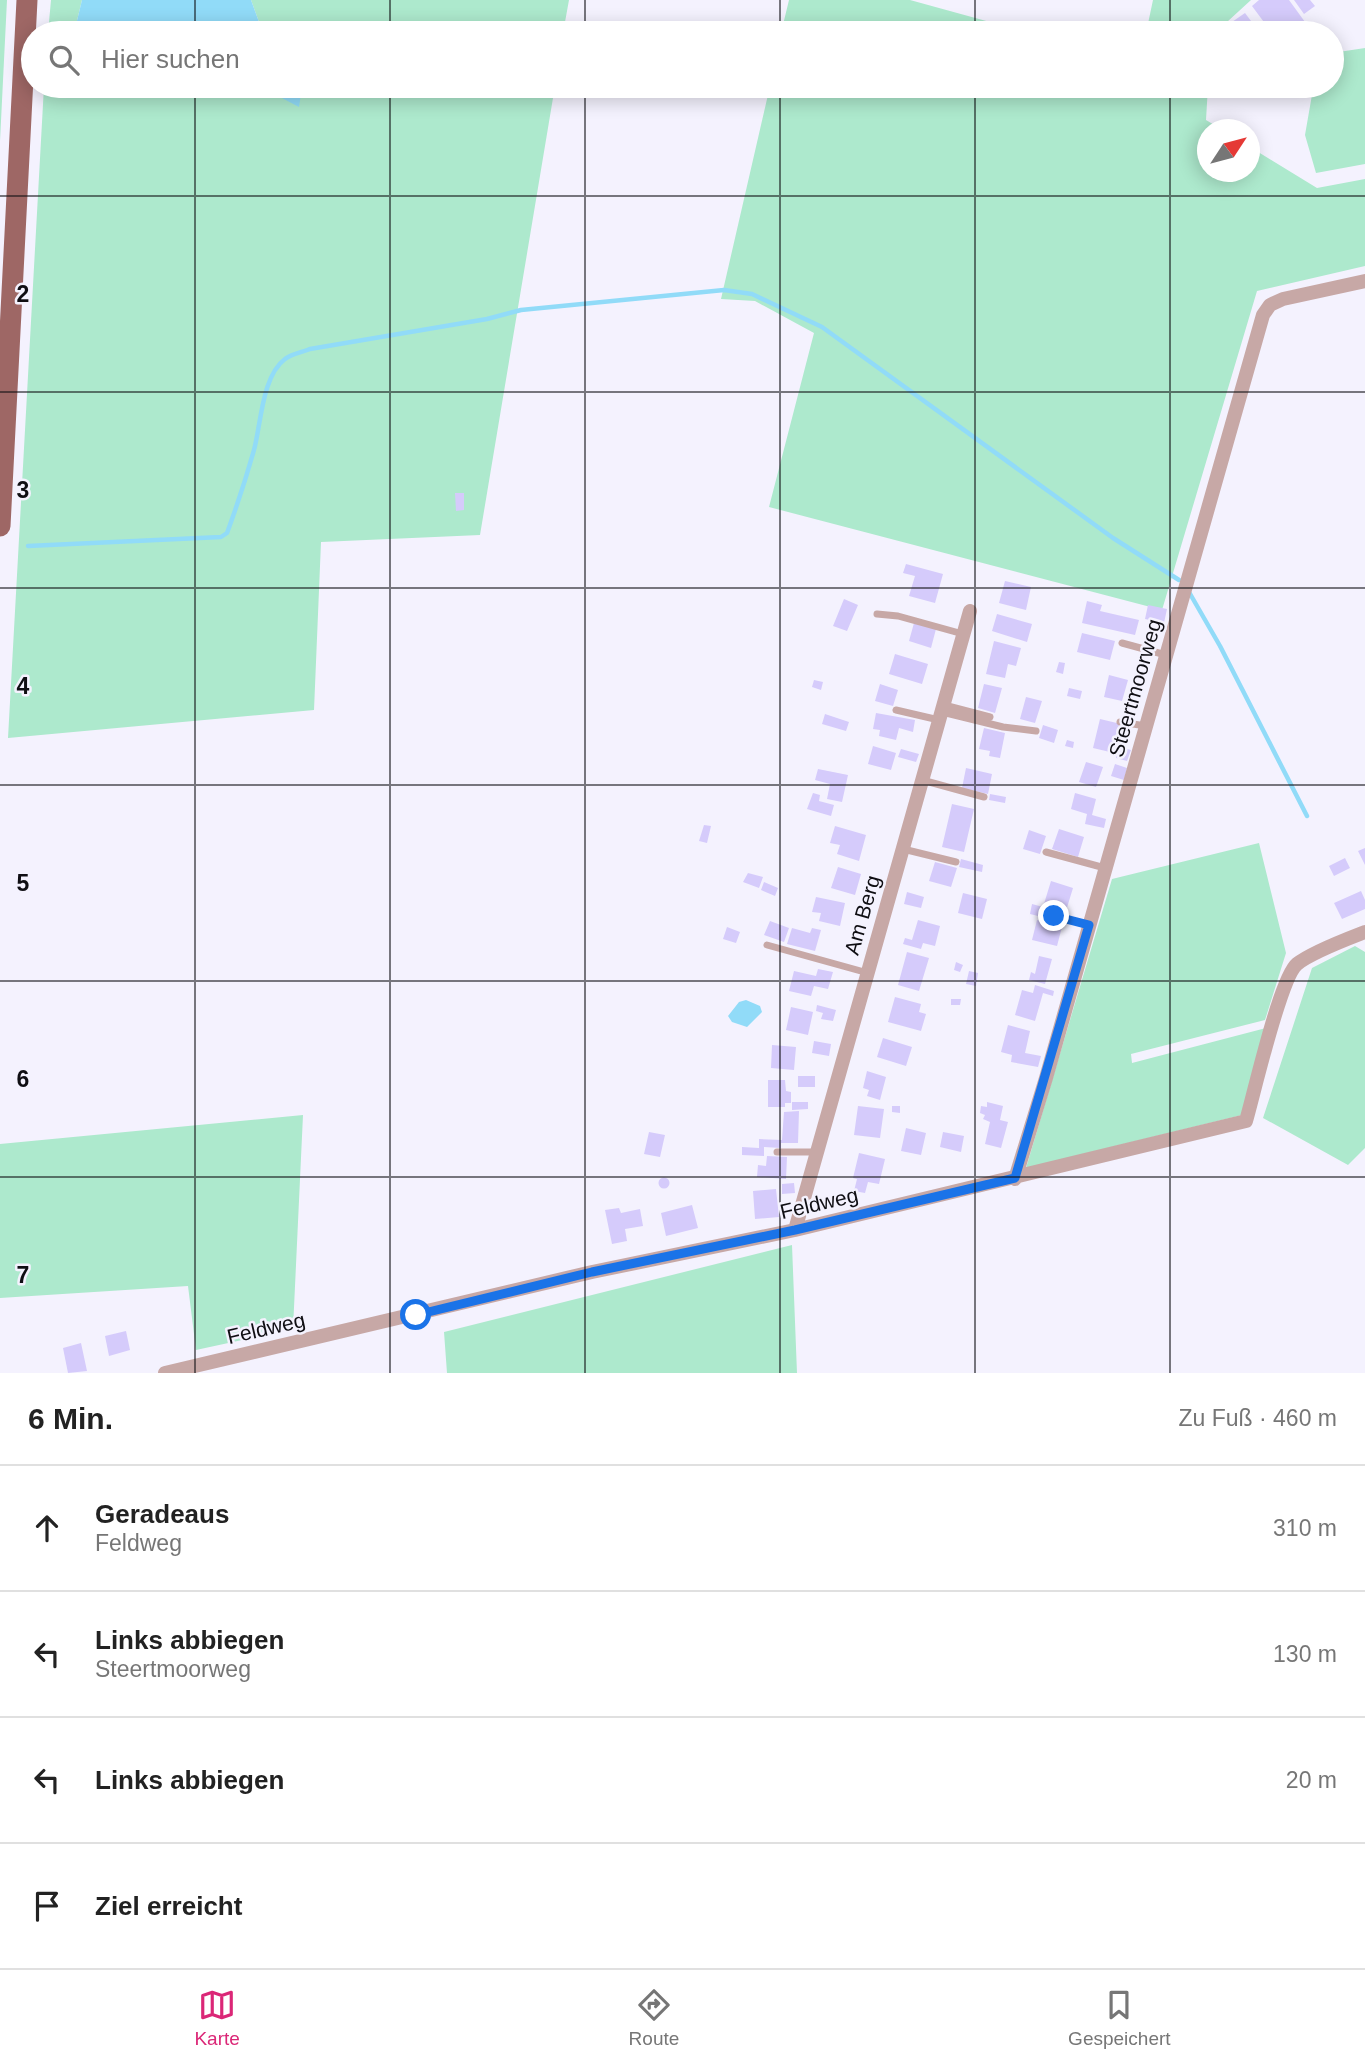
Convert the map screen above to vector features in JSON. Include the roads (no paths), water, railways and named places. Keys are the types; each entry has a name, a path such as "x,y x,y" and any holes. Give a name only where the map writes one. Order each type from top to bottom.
{"main road":[{"path":"26,21 27,0"},
{"path":"0,526 22,98"}],"street":[{"name":"Steertmoorweg","path":"1015,1178 1263,315 1270,305 1283,299 1365,281"},
{"name":"Am Berg","path":"795,1230 970,611"},
{"name":"Feldweg","path":"165,1373 592,1272 795,1230 1246,1121 1282,993 1296,965 1343,940 1365,932"}],"lane":[{"path":"877,614 898,616 963,634"},
{"path":"1122,643 1166,654"},
{"path":"896,710 990,717"},
{"path":"941,712 1003,727 1036,731"},
{"path":"1120,722 1146,726"},
{"path":"922,780 984,797"},
{"path":"902,849 956,862"},
{"path":"1046,852 1105,868"},
{"path":"1054,916 1089,925"},
{"path":"767,945 868,972"},
{"path":"777,1152 817,1152"}],"water":[{"path":"82,0 251,0 259,21 77,21"},
{"path":"282,98 300,98 299,107"},
{"path":"746,1000 760,1006 762,1012 747,1027 732,1022 728,1016 739,1002"}],"waterway":[{"path":"28,546 221,537 227,533 254,450 271,377 277,367 294,354 487,319 521,310 724,290 752,294 822,327 1113,538 1179,580"},
{"path":"1189,592 1220,646 1307,816"}]}
